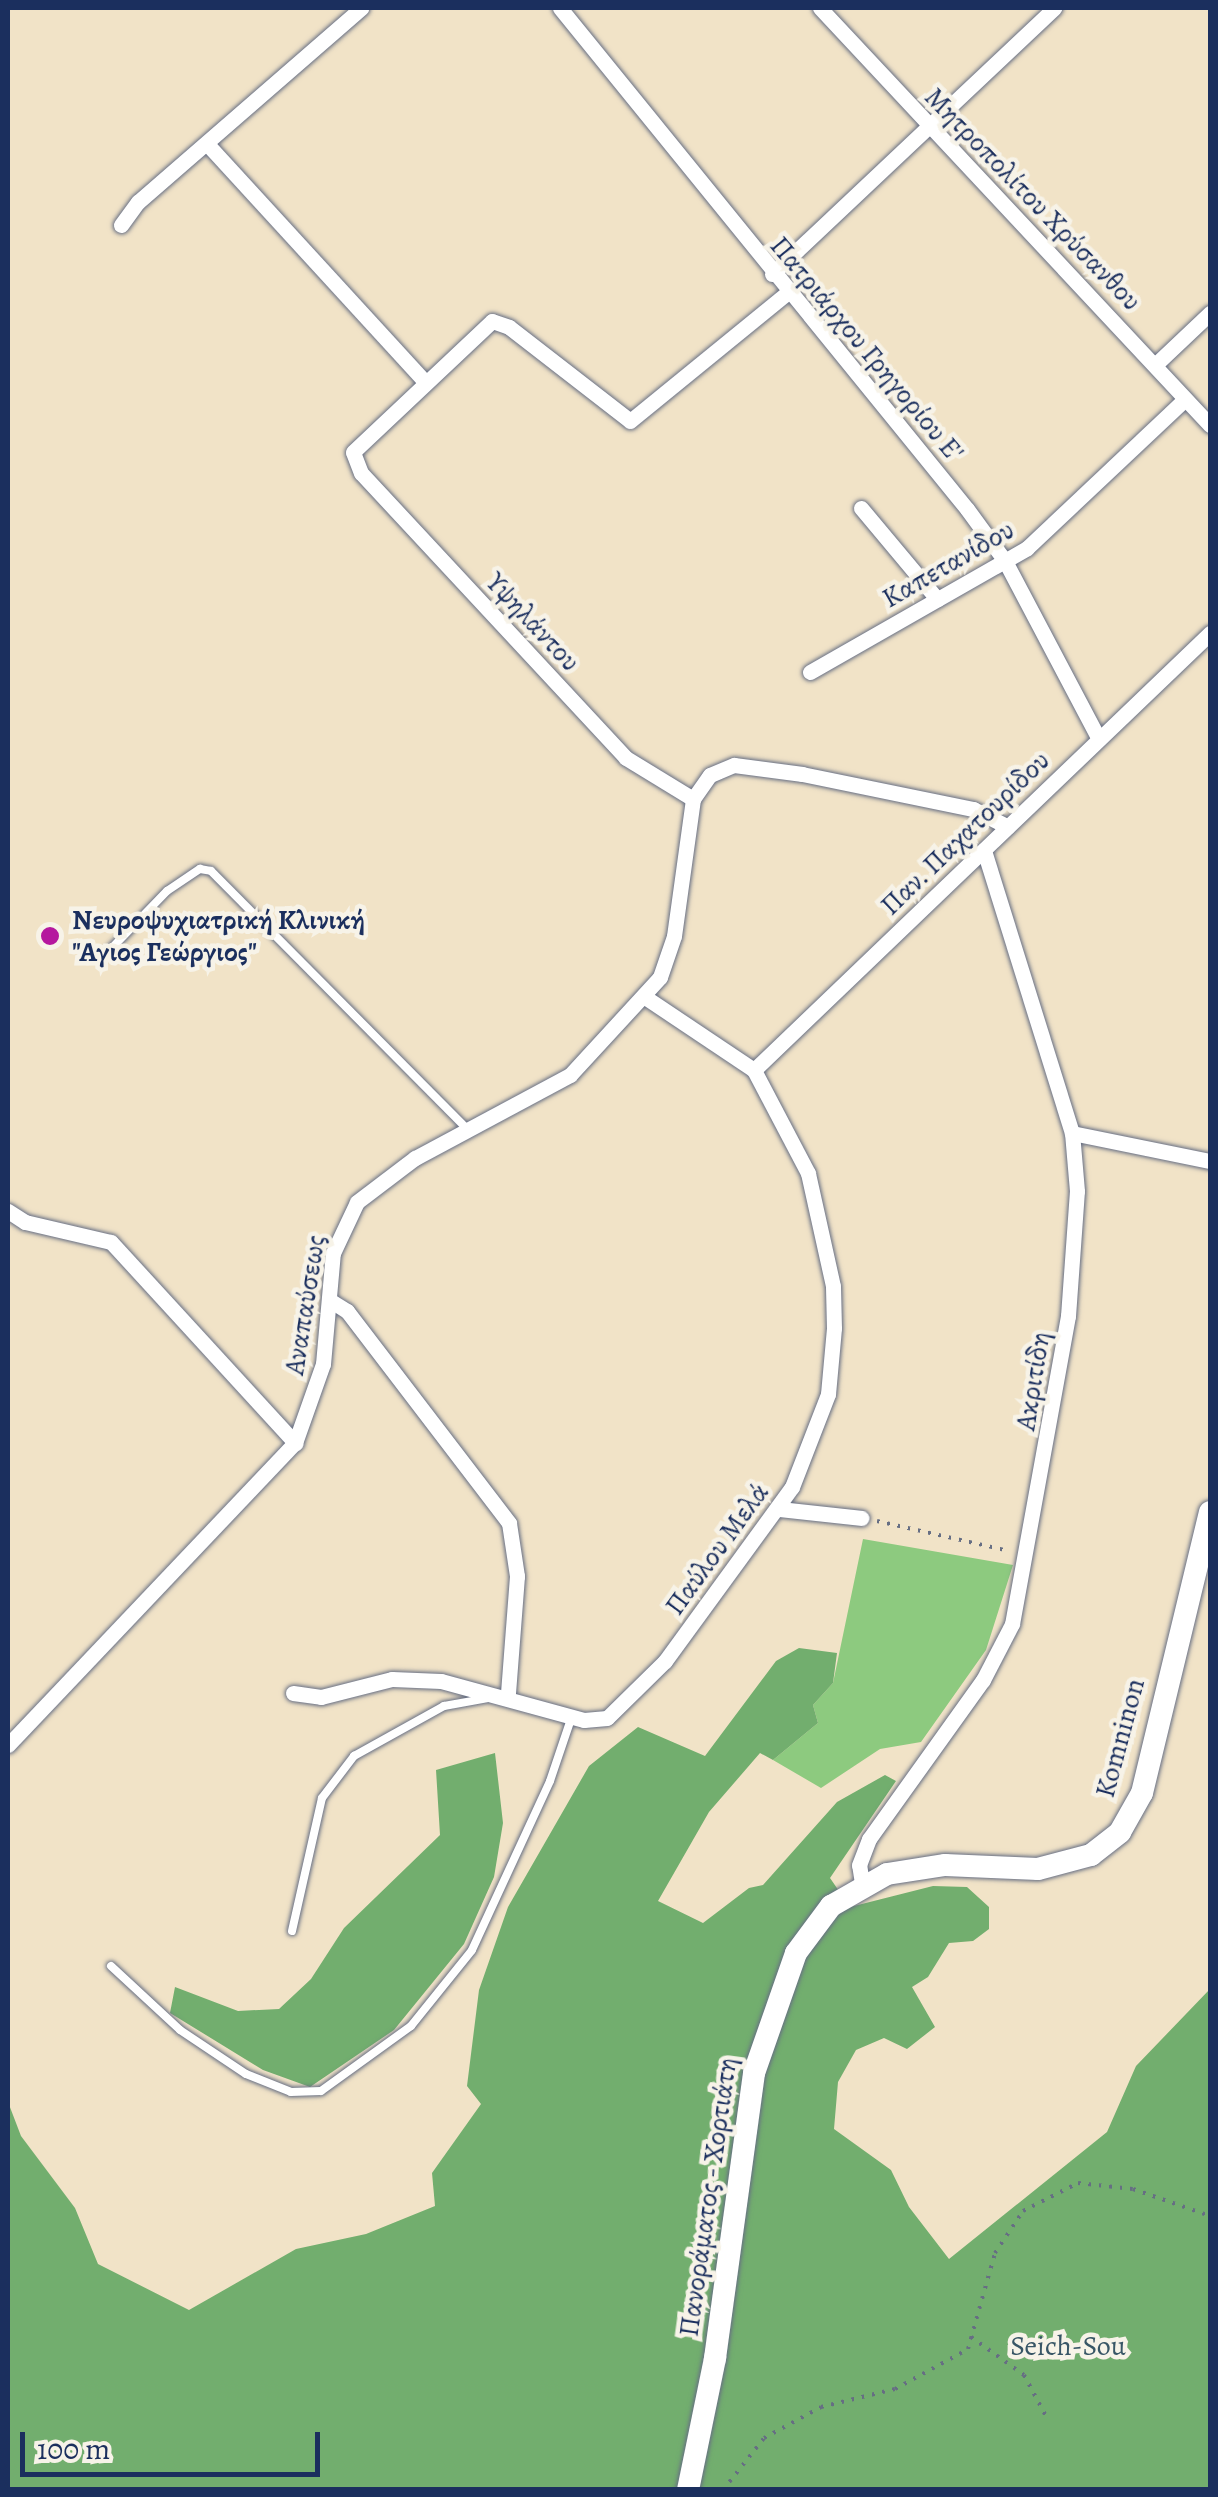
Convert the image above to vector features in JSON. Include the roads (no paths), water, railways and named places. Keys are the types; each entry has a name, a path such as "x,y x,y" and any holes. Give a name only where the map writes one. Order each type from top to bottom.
{"main road":[{"name":"Komninon","path":"862,1884 945,1865 1053,1866 1091,1855 1120,1832 1142,1793 1210,1512"},
{"name":"Πανοράματος - Χορτιάτη","path":"688,2490 715,2358 742,2135 767,2025 806,1936 862,1884"}],"street":[{"path":"121,226 138,202 209,146 361,8"},
{"name":"Μητροπολίτου Χρύσανθου","path":"820,8 1210,425"},
{"path":"772,274 1054,8"},
{"name":"Πατριάρχου Γρηγορίου Ε'","path":"563,9 1005,561 1099,740"},
{"path":"209,146 424,381 488,322 510,327 633,421 787,292"},
{"path":"1155,365 1210,314"},
{"name":"Υψηλάντου","path":"424,381 358,442 353,459 626,758 693,799"},
{"name":"Καπετανίδου","path":"810,672 1036,542 1185,399"},
{"path":"861,508 937,600"},
{"name":"Παν. Παχατουρίδου","path":"754,1070 1210,633"},
{"path":"693,799 710,775 741,765 973,808 1008,827"},
{"name":"Αναπαύσεως","path":"8,1745 295,1443 318,1386 331,1300 333,1253 358,1202 398,1168 570,1075 645,996 670,954 693,799"},
{"name":"Ακριτίδη","path":"862,1884 858,1865 869,1840 997,1656 1028,1555 1068,1316 1077,1191 1072,1133 984,850"},
{"name":"Παύλου Μελά","path":"293,1693 322,1697 413,1679 508,1694 572,1716 604,1720 630,1701 780,1509 828,1394 832,1286 808,1173 754,1070 645,996"},
{"path":"1072,1133 1210,1161"},
{"path":"8,1211 25,1222 110,1242 295,1443"},
{"path":"331,1300 346,1311 509,1523 518,1576 508,1694"},
{"path":"780,1509 862,1518"}],"lane":[{"path":"106,955 166,892 200,869 211,871 468,1130"},
{"path":"292,1931 322,1798 354,1756 444,1706 508,1694"},
{"path":"112,1966 180,2030 246,2074 292,2092 321,2091 410,2026 472,1950 550,1781 572,1716"}],"place":[{"name":"Νευροψυχιατρική Κλινική \"Αγιος Γεώργιος\"","path":"50,936"}],"park label":[{"name":"Seich-Sou","path":"1068,2346"}]}
